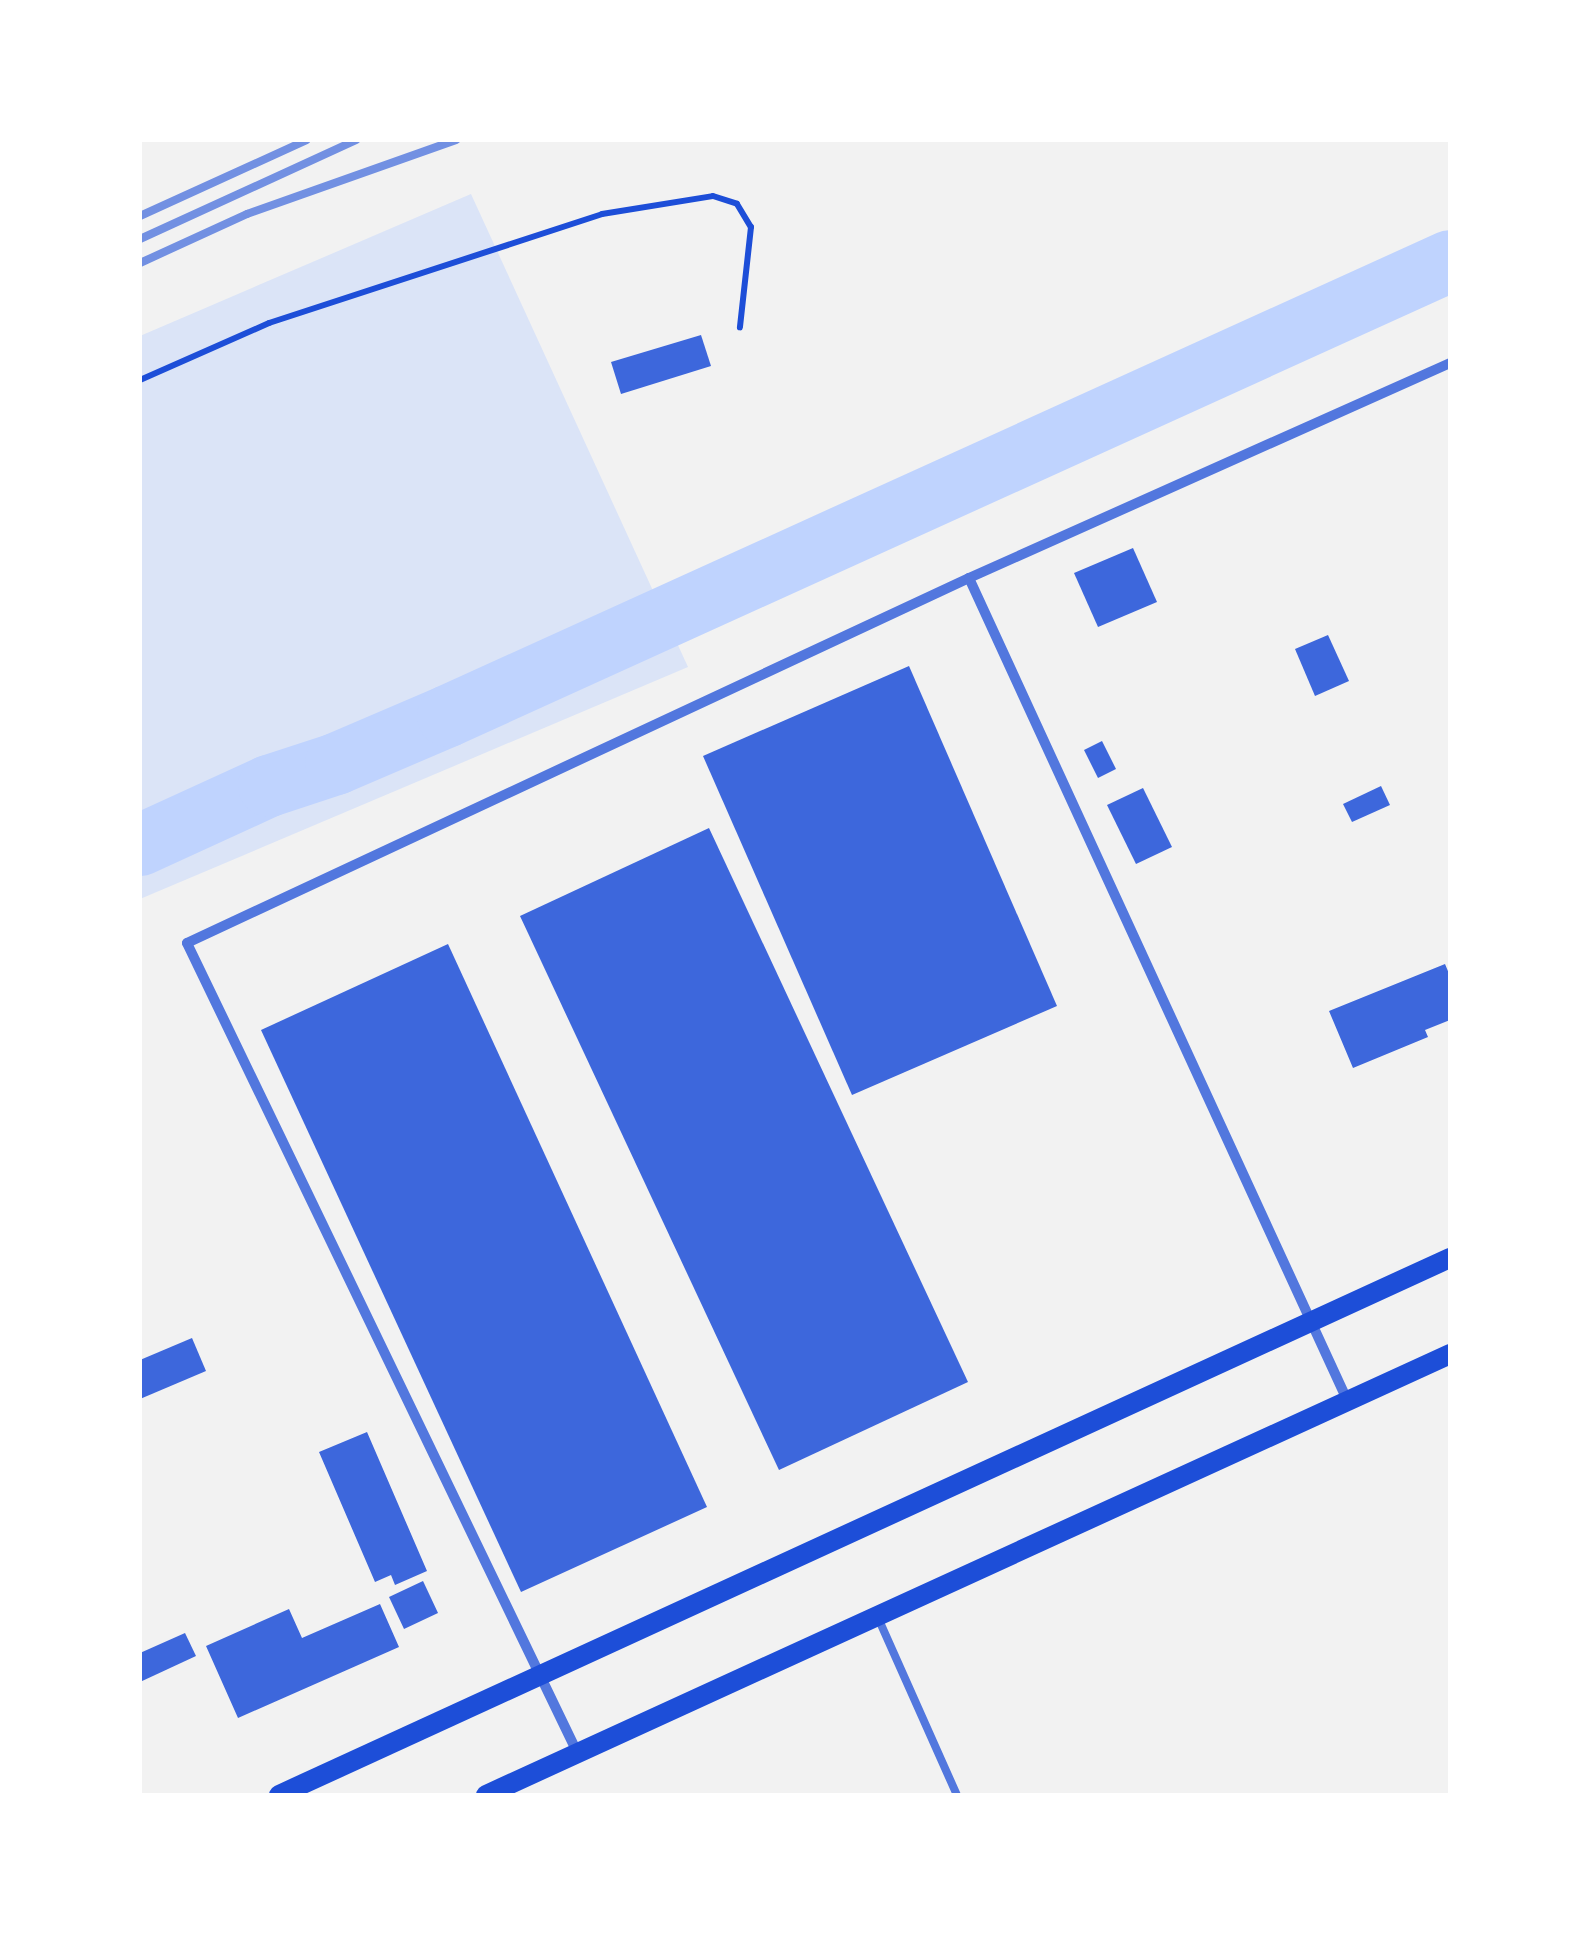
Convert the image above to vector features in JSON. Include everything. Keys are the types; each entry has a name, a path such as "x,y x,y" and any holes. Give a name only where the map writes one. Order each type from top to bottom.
{"main road":[{"path":"279,1795 1450,1258"},
{"path":"486,1795 1450,1354"}],"street":[{"path":"578,1753 187,943 969,578 1450,363"},
{"path":"969,578 1347,1400"}],"lane":[{"path":"878,1616 957,1795"}],"path":[{"path":"140,380 269,323 602,214 713,196 737,204 751,227 740,327"}],"shaded area":[{"path":"471,194 688,667 140,899 140,336"}],"building":[{"path":"701,335 711,366 621,394 611,362"},
{"path":"1133,548 1157,602 1098,627 1074,573"},
{"path":"1328,635 1349,681 1315,696 1295,649"},
{"path":"909,666 1057,1006 852,1095 703,756"},
{"path":"1102,741 1116,769 1098,778 1084,750"},
{"path":"1381,786 1390,805 1352,822 1343,804"},
{"path":"1143,788 1172,847 1136,864 1107,805"},
{"path":"709,828 968,1382 779,1470 520,916"},
{"path":"448,944 707,1507 521,1592 261,1030"},
{"path":"1445,964 1450,976 1450,1020 1425,1030 1428,1037 1353,1068 1329,1011"},
{"path":"192,1338 206,1371 140,1399 140,1360"},
{"path":"367,1432 427,1571 395,1585 391,1575 375,1582 319,1452"},
{"path":"423,1581 438,1613 404,1629 389,1597"},
{"path":"380,1604 399,1647 238,1718 206,1646 289,1609 302,1638"},
{"path":"185,1633 196,1656 140,1682 140,1653"}],"waterway":[{"path":"140,845 269,786 336,764 448,716 1450,261"}],"railway":[{"path":"140,216 307,140"},
{"path":"140,239 356,140"},
{"path":"140,263 247,214 456,140"}]}
